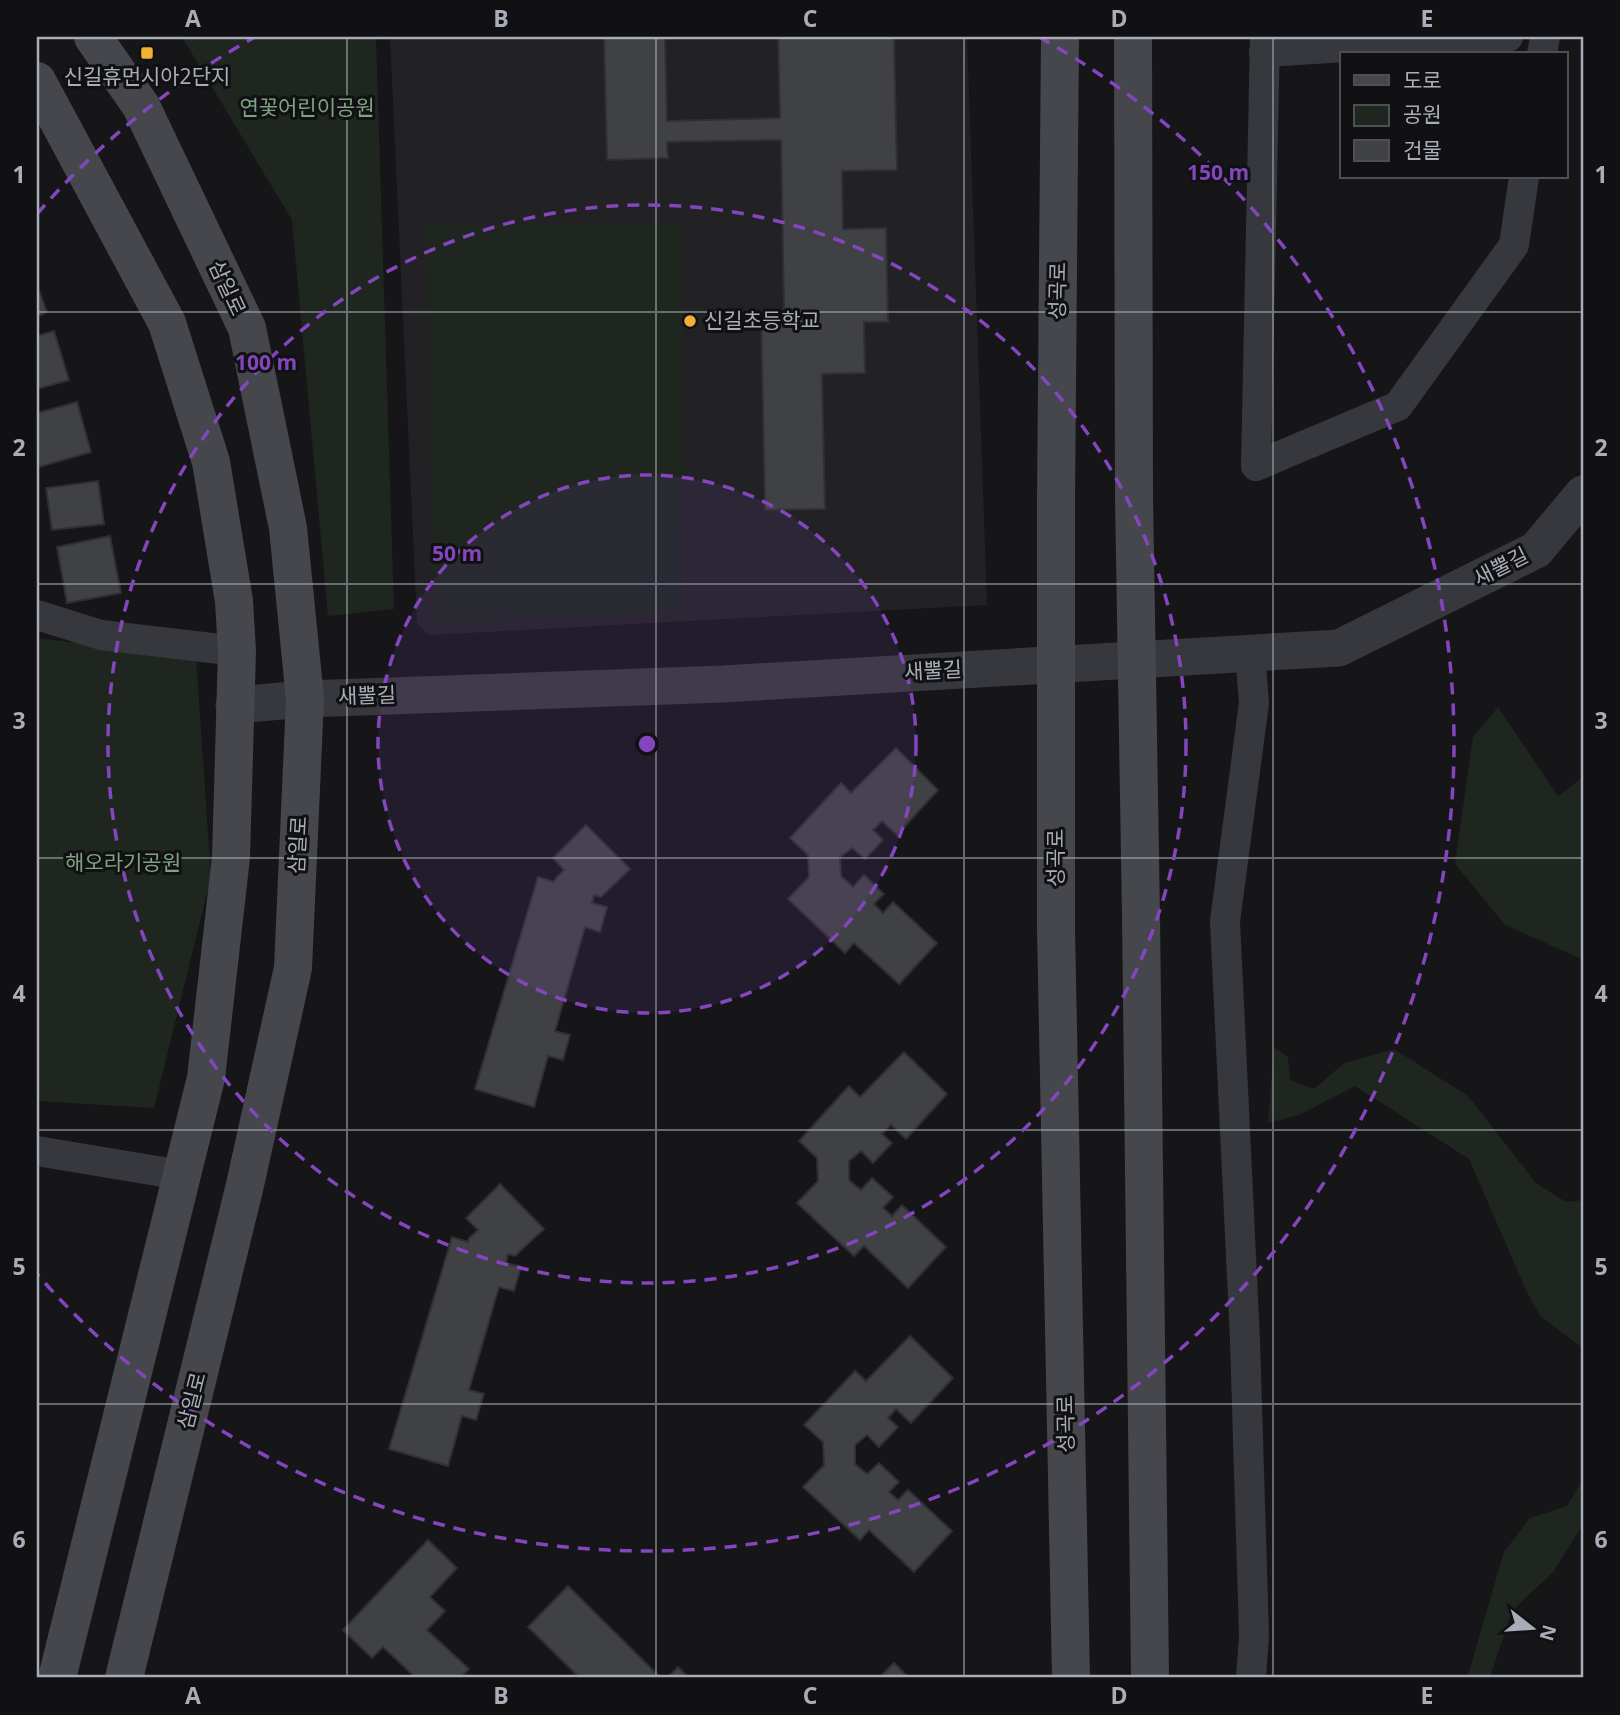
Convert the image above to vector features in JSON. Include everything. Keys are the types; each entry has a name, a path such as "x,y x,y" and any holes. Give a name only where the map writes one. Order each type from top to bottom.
{"main road":[{"name":"삼일로","path":"93,37 141,106 247,328 288,528 305,699 292,968 242,1199 124,1678"},
{"name":"성곡로","path":"1060,37 1056,929 1071,1678"},
{"path":"1133,37 1134,496 1150,1678"},
{"path":"37,81 167,323 211,462 234,601 237,651 231,857 206,1078 57,1678"}],"street":[{"path":"1508,37 1264,45 1256,466 1398,406 1514,245 1524,178"},
{"name":"새뿔길","path":"234,705 305,699 723,684 1339,648 1536,550 1583,494"},
{"path":"37,615 102,635 237,651"},
{"path":"1250,653 1254,703 1225,921 1245,1340 1254,1635 1251,1678"},
{"path":"37,1151 181,1175"}],"shaded area":[{"name":"신길초등학교","path":"390,37 967,37 987,605 429,635 417,623"}],"green space":[{"name":"연꽃어린이공원","path":"182,37 376,37 394,609 328,616 292,220"},
{"path":"683,224 684,611 435,624 426,225"},
{"name":"해오라기공원","path":"37,638 196,657 211,877 154,1108 37,1101"},
{"path":"1498,707 1558,796 1583,777 1582,959 1505,925 1455,864 1473,737"},
{"path":"1274,1047 1288,1057 1290,1080 1314,1089 1344,1063 1394,1049 1468,1096 1536,1183 1566,1202 1583,1200 1583,1348 1540,1316 1469,1159 1355,1086 1299,1115 1268,1123"},
{"path":"1583,1479 1583,1524 1554,1571 1512,1611 1490,1677 1468,1675 1504,1552 1530,1518 1567,1506"}],"building":[{"path":"604,37 665,37 667,121 780,118 778,37 894,37 897,170 842,171 843,229 886,228 888,322 864,322 865,373 822,374 825,509 765,510 761,314 784,313 781,140 667,142 668,158 607,160"},
{"path":"37,285 47,312 37,317"},
{"path":"54,331 69,380 37,389 37,336"},
{"path":"77,402 91,452 39,467 37,413"},
{"path":"98,481 104,524 52,530 46,488"},
{"path":"110,536 121,593 67,603 57,547"},
{"path":"896,748 938,790 897,835 882,821 873,830 883,840 865,859 852,848 840,857 841,876 853,887 864,875 884,894 874,904 883,913 893,902 937,943 899,984 854,943 845,953 788,899 809,877 808,855 790,838 841,783 851,793"},
{"path":"586,825 630,869 601,897 594,895 592,903 607,907 600,932 585,927 555,1031 570,1035 563,1060 548,1056 534,1107 475,1089 538,877 554,882 564,870 553,858"},
{"path":"904,1052 947,1094 906,1139 891,1125 882,1134 892,1143 873,1163 861,1151 849,1161 849,1180 861,1190 872,1178 893,1197 883,1208 892,1216 902,1205 946,1247 908,1288 864,1246 854,1256 797,1203 818,1181 817,1158 799,1141 849,1086 860,1097"},
{"path":"500,1184 544,1229 515,1256 508,1254 506,1263 521,1267 514,1291 499,1287 469,1390 484,1394 476,1420 462,1416 448,1466 389,1449 452,1237 468,1242 478,1230 466,1218"},
{"path":"910,1336 953,1378 911,1423 896,1409 888,1418 898,1427 879,1447 867,1435 855,1445 855,1464 867,1474 879,1463 899,1482 889,1492 898,1500 908,1490 952,1531 914,1572 869,1530 860,1540 803,1487 824,1465 823,1442 804,1425 855,1371 866,1381"},
{"path":"428,1540 457,1568 430,1597 445,1611 427,1630 469,1669 460,1678 416,1678 383,1647 372,1658 343,1630"},
{"path":"568,1586 661,1678 580,1678 528,1627"},
{"path":"894,1663 909,1678 879,1678"},
{"path":"678,1667 689,1678 667,1678"}],"place":[{"name":"신길휴먼시아2단지","path":"147,53"},
{"name":"신길초등학교","path":"690,321"}]}
